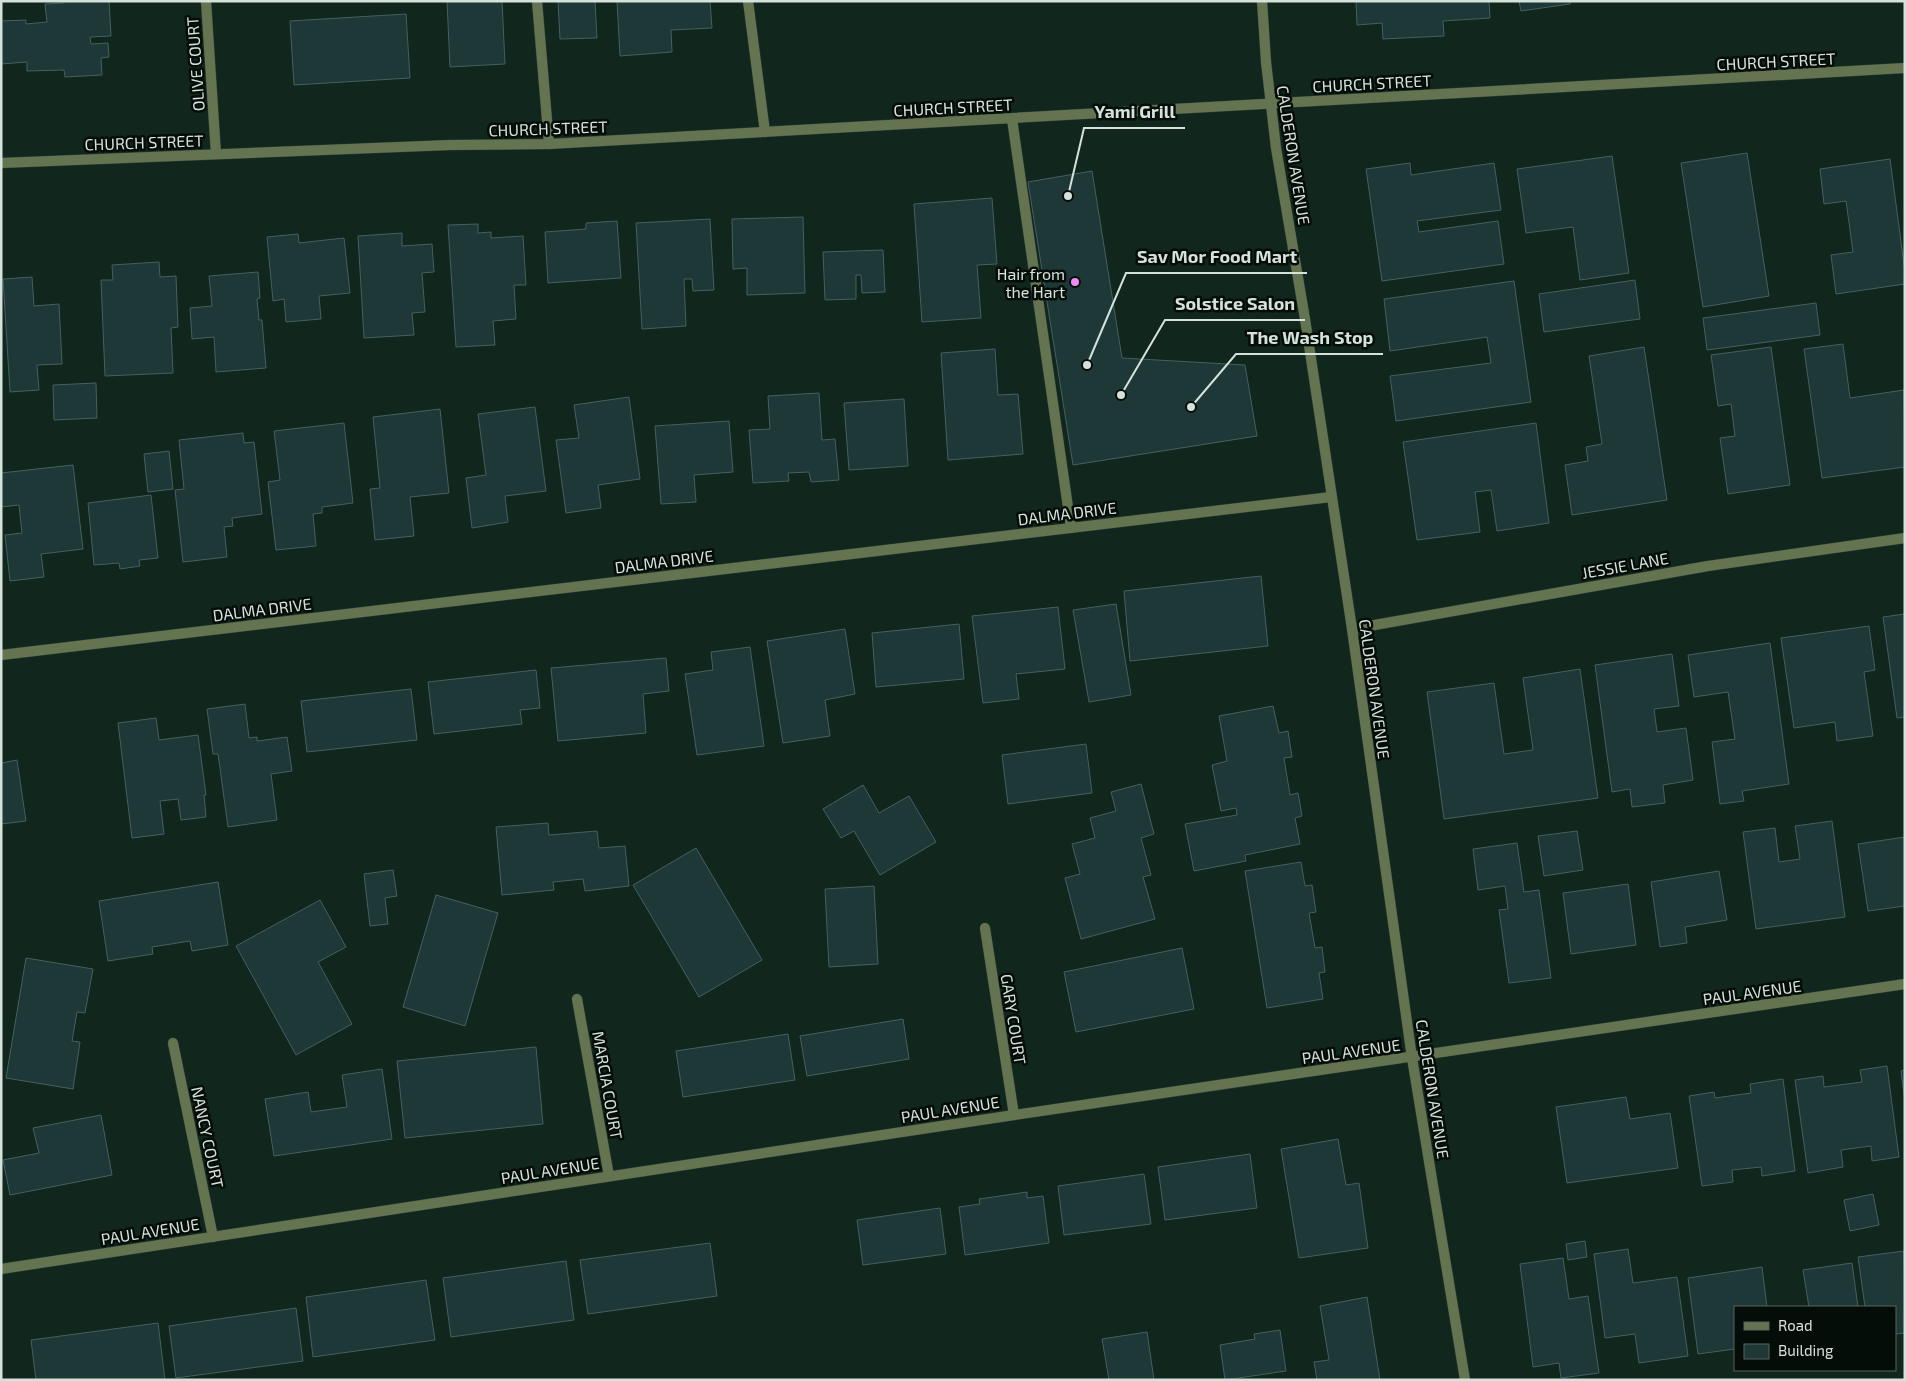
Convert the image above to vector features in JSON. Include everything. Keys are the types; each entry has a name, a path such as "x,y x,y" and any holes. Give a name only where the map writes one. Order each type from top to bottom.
{"street":[{"name":"OLIVE COURT","path":"206,1 216,154"},
{"path":"537,1 549,144"},
{"path":"748,1 764,132"},
{"name":"CALDERON AVENUE","path":"1262,1 1270,104 1352,629 1412,1058 1465,1380"},
{"name":"CHURCH STREET","path":"1,163 450,145 549,144 1905,68"},
{"path":"1012,119 1071,528"},
{"name":"DALMA DRIVE","path":"1,655 1331,497"},
{"name":"JESSIE LANE","path":"1352,629 1708,566 1905,538"},
{"name":"GARY COURT","path":"985,928 1014,1115"},
{"name":"PAUL AVENUE","path":"1,1269 1014,1115 1412,1058 1459,1049 1905,984"},
{"name":"MARCIA COURT","path":"577,999 609,1176"},
{"name":"NANCY COURT","path":"173,1043 213,1237"}],"building":[{"path":"64,1 109,1 111,36 90,37 91,44 108,43 109,57 101,58 102,75 65,77 64,70 27,71 27,62 1,64 1,21 26,20 26,24 47,22 45,4 64,3"},
{"path":"447,1 502,1 505,64 450,67"},
{"path":"558,1 595,1 597,38 560,39"},
{"path":"617,1 710,1 712,28 671,30 672,52 620,56"},
{"path":"1356,1 1489,1 1490,18 1443,21 1444,36 1383,39 1382,23 1357,25"},
{"path":"1519,1 1570,1 1570,4 1521,11"},
{"path":"406,14 410,78 294,85 290,21"},
{"path":"1747,153 1769,296 1703,307 1681,163"},
{"path":"1612,156 1629,273 1580,280 1573,227 1526,233 1517,169"},
{"path":"1890,159 1905,284 1836,294 1831,255 1853,252 1846,201 1824,204 1820,169"},
{"path":"1410,163 1411,175 1494,163 1501,210 1417,221 1419,232 1498,221 1504,264 1382,281 1366,169"},
{"path":"1092,171 1122,358 1245,365 1257,436 1073,465 1028,182"},
{"path":"992,198 997,264 977,265 981,318 922,322 914,204"},
{"path":"803,217 805,293 747,295 747,268 733,269 732,219"},
{"path":"710,219 714,290 693,291 692,279 684,279 686,326 642,329 636,223"},
{"path":"617,221 621,278 548,283 545,232 586,229 586,223"},
{"path":"478,224 478,233 491,232 491,238 523,236 526,285 514,285 516,319 493,321 495,345 456,347 448,225"},
{"path":"402,233 402,246 432,244 434,272 422,273 425,312 412,313 414,335 364,338 358,236"},
{"path":"298,234 299,243 344,238 350,293 319,296 321,319 286,322 284,299 273,301 267,237"},
{"path":"883,250 885,292 862,293 861,275 856,275 856,299 825,300 823,252"},
{"path":"159,262 160,277 176,276 178,327 171,328 173,373 105,376 101,280 113,280 112,265"},
{"path":"258,272 260,298 257,299 259,320 262,320 266,368 216,372 214,337 192,339 190,308 212,306 209,276"},
{"path":"32,277 34,306 59,304 62,364 37,365 39,390 10,392 3,279"},
{"path":"1635,280 1640,319 1544,332 1539,294"},
{"path":"1514,281 1531,402 1396,421 1390,376 1491,363 1487,337 1390,351 1384,299"},
{"path":"1816,303 1820,335 1707,350 1703,318"},
{"path":"1843,344 1850,398 1904,390 1905,467 1822,478 1804,349"},
{"path":"1644,347 1667,500 1572,515 1565,465 1588,461 1586,447 1602,444 1589,356"},
{"path":"1771,347 1790,485 1728,494 1720,438 1735,436 1731,404 1718,406 1711,355"},
{"path":"995,349 998,395 1018,394 1023,454 948,460 941,353"},
{"path":"96,383 97,418 54,420 53,385"},
{"path":"819,393 822,440 835,439 839,480 811,482 809,472 788,473 789,481 753,483 749,430 770,429 768,396"},
{"path":"629,397 640,479 598,485 601,508 566,513 556,440 579,438 574,405"},
{"path":"904,399 908,466 849,470 844,403"},
{"path":"535,407 546,491 505,496 508,522 472,528 466,478 486,475 478,414"},
{"path":"440,409 449,493 410,497 414,536 375,540 370,489 380,488 373,417"},
{"path":"729,421 733,472 694,475 696,502 661,504 655,426"},
{"path":"344,423 353,503 322,507 322,513 313,514 316,546 276,550 268,482 280,480 274,431"},
{"path":"1536,423 1549,523 1497,531 1491,490 1475,492 1480,532 1417,540 1403,442"},
{"path":"243,433 244,443 254,442 262,514 232,518 233,526 224,527 227,557 183,562 175,490 184,489 179,440"},
{"path":"169,451 173,489 148,492 144,454"},
{"path":"73,465 83,549 41,554 44,577 10,581 5,535 22,533 19,505 1,507 1,473"},
{"path":"151,495 158,558 139,560 140,566 120,569 119,563 94,565 88,503"},
{"path":"1261,576 1268,646 1130,661 1124,591"},
{"path":"1116,604 1131,695 1089,702 1073,610"},
{"path":"1058,607 1065,669 1016,674 1019,699 983,703 972,616"},
{"path":"1905,614 1905,717 1897,718 1883,617"},
{"path":"959,624 964,679 876,687 872,633"},
{"path":"1869,626 1875,670 1864,672 1873,736 1837,741 1835,722 1794,728 1781,638"},
{"path":"845,629 855,694 825,700 830,736 783,743 767,641"},
{"path":"1770,643 1789,784 1742,791 1744,801 1720,804 1712,742 1735,739 1728,692 1694,697 1688,655"},
{"path":"750,647 764,746 697,755 685,674 713,670 711,652"},
{"path":"1672,654 1679,706 1654,709 1657,732 1686,728 1693,780 1663,785 1665,803 1632,807 1630,789 1612,792 1595,665"},
{"path":"666,658 669,691 643,694 646,733 558,741 551,668"},
{"path":"1580,669 1598,798 1444,819 1427,692 1494,683 1504,754 1533,750 1523,678"},
{"path":"536,670 540,708 520,710 522,724 434,734 428,682"},
{"path":"411,689 417,740 307,752 301,701"},
{"path":"245,704 249,738 257,737 257,741 287,737 292,771 271,774 277,820 228,827 218,754 213,754 207,709"},
{"path":"1273,706 1279,733 1288,731 1292,757 1284,758 1290,795 1298,793 1302,816 1295,818 1300,844 1245,855 1246,861 1194,871 1185,824 1237,815 1236,808 1221,811 1212,765 1227,761 1219,716"},
{"path":"156,718 159,740 198,735 206,795 204,795 206,817 181,820 178,799 160,801 164,834 132,838 118,723"},
{"path":"1086,744 1092,793 1008,804 1002,755"},
{"path":"17,760 26,821 1,824 1,763"},
{"path":"1141,784 1154,834 1141,838 1151,875 1143,877 1155,919 1081,939 1065,878 1080,874 1072,844 1095,838 1090,818 1116,811 1111,792"},
{"path":"863,785 879,813 909,796 936,842 880,875 854,831 841,838 823,809"},
{"path":"1832,821 1845,917 1756,929 1743,832 1775,828 1779,862 1800,859 1795,826"},
{"path":"548,823 549,835 597,831 599,848 625,846 629,886 585,891 583,879 553,882 554,890 502,895 496,827"},
{"path":"1577,831 1583,870 1544,876 1538,836"},
{"path":"1905,837 1905,906 1868,911 1858,844"},
{"path":"1517,843 1524,892 1539,890 1551,978 1509,983 1499,910 1508,909 1505,886 1478,890 1473,849"},
{"path":"696,848 762,960 699,997 633,885"},
{"path":"1301,862 1305,886 1312,885 1316,912 1309,913 1315,948 1322,947 1325,972 1319,973 1323,999 1267,1008 1245,871"},
{"path":"393,870 397,896 385,898 388,924 370,926 364,874"},
{"path":"1719,871 1727,920 1685,927 1687,943 1660,947 1651,882"},
{"path":"218,882 228,945 192,951 190,941 152,947 153,954 108,961 99,901"},
{"path":"1628,884 1636,945 1571,954 1563,893"},
{"path":"874,886 878,964 829,967 825,889"},
{"path":"436,895 498,913 465,1026 403,1007"},
{"path":"320,900 346,947 318,962 352,1024 296,1055 236,946"},
{"path":"1182,948 1194,1009 1076,1032 1064,972"},
{"path":"26,958 93,969 85,1013 77,1012 72,1041 80,1042 73,1089 6,1078"},
{"path":"903,1019 909,1059 807,1076 800,1036"},
{"path":"788,1034 795,1080 683,1097 676,1051"},
{"path":"536,1047 543,1124 405,1138 397,1061"},
{"path":"1887,1066 1899,1157 1872,1161 1871,1146 1841,1150 1843,1167 1808,1173 1795,1080 1823,1076 1824,1087 1862,1082 1860,1070"},
{"path":"382,1069 392,1139 274,1156 265,1099 308,1092 311,1112 347,1107 342,1075"},
{"path":"1905,1070 1905,1101 1901,1071"},
{"path":"1783,1079 1795,1171 1762,1176 1761,1167 1732,1170 1733,1182 1702,1186 1689,1096 1714,1092 1715,1098 1751,1093 1750,1084"},
{"path":"1626,1097 1630,1119 1670,1113 1678,1168 1567,1183 1556,1107"},
{"path":"101,1115 112,1175 10,1195 3,1160 39,1153 33,1128"},
{"path":"1338,1139 1346,1185 1359,1183 1368,1248 1299,1258 1281,1149"},
{"path":"1250,1154 1257,1208 1165,1220 1158,1167"},
{"path":"1144,1174 1151,1224 1064,1235 1058,1186"},
{"path":"1027,1192 1027,1198 1043,1196 1049,1243 965,1255 959,1207 980,1204 979,1199"},
{"path":"1873,1194 1879,1225 1850,1231 1844,1200"},
{"path":"940,1208 946,1254 863,1265 857,1220"},
{"path":"1585,1241 1587,1257 1568,1260 1566,1244"},
{"path":"710,1243 717,1296 588,1314 580,1260"},
{"path":"1628,1249 1633,1283 1677,1277 1688,1356 1639,1363 1635,1334 1605,1338 1594,1254"},
{"path":"1904,1251 1905,1333 1896,1334 1896,1306 1865,1306 1858,1257"},
{"path":"1563,1258 1569,1299 1588,1296 1599,1373 1561,1378 1559,1363 1533,1367 1520,1264"},
{"path":"566,1261 574,1320 451,1337 443,1278"},
{"path":"1852,1263 1858,1306 1809,1306 1803,1270"},
{"path":"1762,1267 1767,1306 1734,1306 1734,1349 1698,1354 1688,1278"},
{"path":"426,1280 435,1340 313,1357 306,1297"},
{"path":"1367,1297 1380,1380 1317,1380 1314,1362 1329,1360 1320,1306"},
{"path":"296,1308 303,1361 176,1378 169,1326"},
{"path":"158,1323 165,1380 36,1380 31,1340"},
{"path":"1280,1330 1286,1371 1225,1380 1220,1345 1255,1339 1254,1334"},
{"path":"1147,1332 1154,1380 1109,1380 1102,1339"}],"place":[{"name":"Yami Grill","path":"1068,196"},
{"name":"Hair from the Hart","path":"1075,282"},
{"name":"Sav Mor Food Mart","path":"1087,365"},
{"name":"Solstice Salon","path":"1121,395"},
{"name":"The Wash Stop","path":"1191,407"}]}
